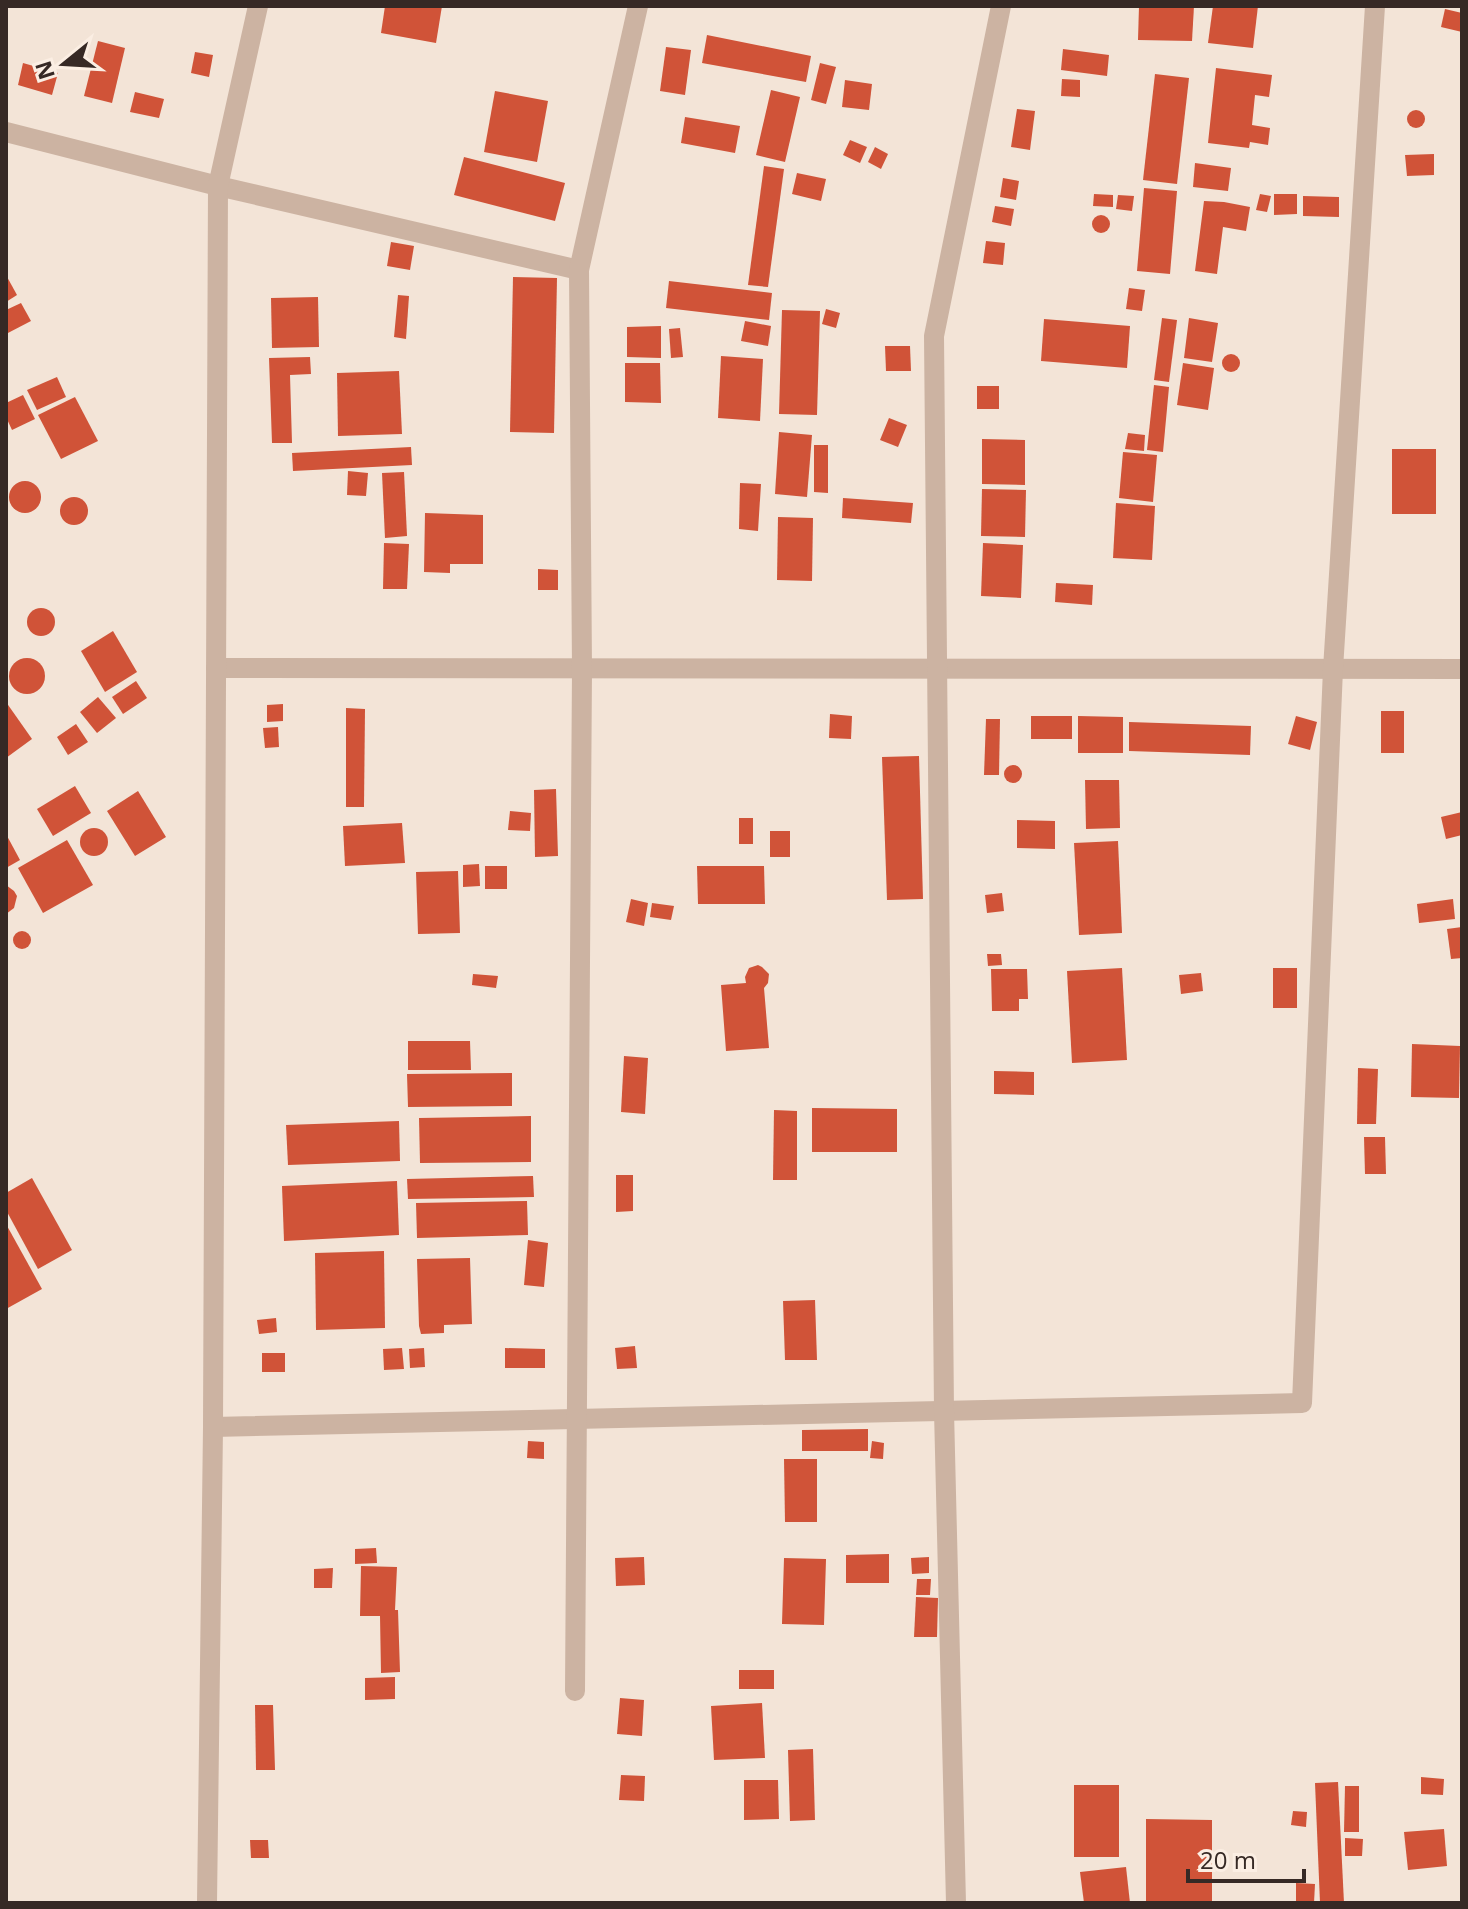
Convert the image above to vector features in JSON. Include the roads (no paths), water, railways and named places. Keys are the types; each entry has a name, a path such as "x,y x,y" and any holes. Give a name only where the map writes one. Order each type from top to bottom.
{"street":[{"path":"207,1903 213,1427 218,186 258,6"},
{"path":"575,1691 582,669 579,270 638,6"},
{"path":"956,1903 944,1411 934,336 1001,6"},
{"path":"213,1427 1302,1403 1333,669 1375,6"},
{"path":"6,132 218,186 579,270"},
{"path":"216,668 1462,669"}]}
